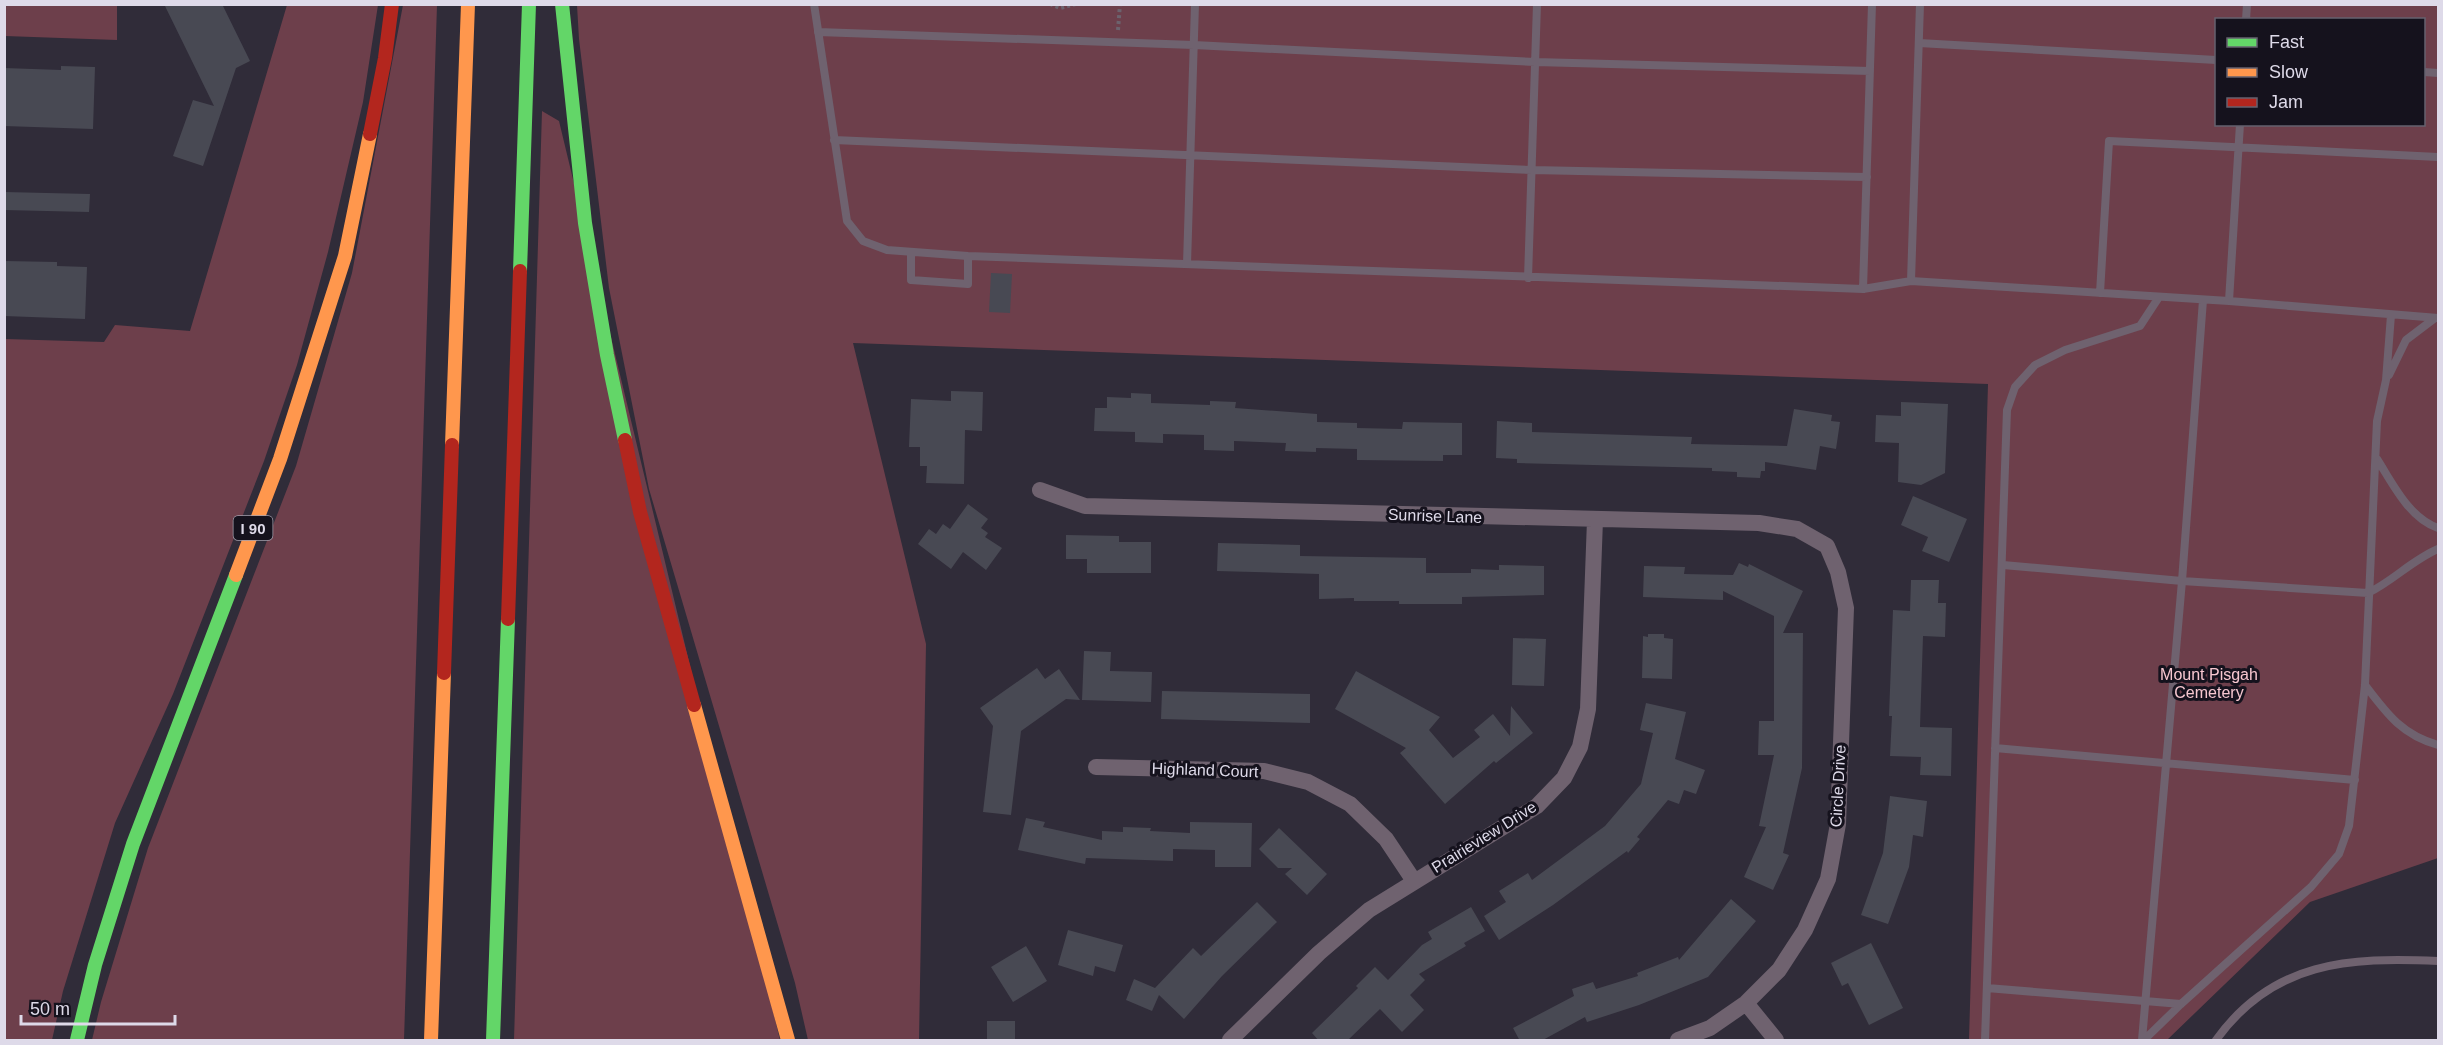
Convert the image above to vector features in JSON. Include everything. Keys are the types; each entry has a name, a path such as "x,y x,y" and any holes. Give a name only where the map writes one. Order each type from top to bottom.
{"highway":[{"name":"I 90","path":"77,1041 95,965 133,844 280,459 345,256 385,58 392,4"},
{"path":"431,1041 468,4"},
{"path":"493,1041 529,4"},
{"path":"562,4 585,223 606,355 640,512 788,1041"}],"street":[{"name":"Sunrise Lane","path":"1040,490 1085,506 1759,523 1797,529 1827,546"},
{"name":"Prairieview Drive","path":"1230,1041 1319,953 1369,910 1537,806 1564,778 1580,747 1588,709 1595,520"},
{"name":"Circle Drive","path":"1678,1041 1710,1028 1746,1003 1779,970 1805,930 1828,879 1838,824 1846,608 1838,572 1827,546"},
{"name":"Highland Court","path":"1096,767 1264,771 1308,782 1350,804 1386,839 1414,881"},
{"path":"1746,1003 1776,1041"}],"lane":[{"path":"814,4 847,221 863,241 887,250 968,256 1863,289 1911,282 2229,300 2437,318"},
{"path":"1187,264 1195,4"},
{"path":"1528,278 1537,4"},
{"path":"1863,289 1872,4"},
{"path":"1911,282 1920,4"},
{"path":"818,32 1194,45 1535,62 1870,71"},
{"path":"1919,43 2215,60"},
{"path":"2229,300 2240,126"},
{"path":"834,140 1532,170 1867,177"},
{"path":"2100,293 2109,141 2439,157"},
{"path":"911,253 911,280 968,284 968,256"},
{"path":"1984,1041 2007,410 2015,387 2035,365 2065,350 2140,326 2159,297"},
{"path":"2143,1041 2203,300"},
{"path":"2143,1041 2312,887 2339,854 2349,826 2365,685 2377,421 2386,380 2391,315"},
{"path":"2386,380 2406,340 2437,318"},
{"path":"2377,459 2410,509 2431,526 2439,528"},
{"path":"2002,565 2182,581 2368,593 2384,585 2408,566 2439,549"},
{"path":"2365,685 2393,721 2421,740 2439,746"},
{"path":"1995,748 2355,780"},
{"path":"2216,1041 2228,1024 2262,994 2305,971 2356,961 2394,959 2439,961"},
{"path":"1987,988 2181,1004"}],"path":[{"path":"1050,4 1060,8 1076,4"},
{"path":"1117,42 1120,4"}],"green space":[{"path":"5,4 117,5 117,40 5,36"},
{"path":"287,5 378,5 363,102 328,252 297,365 264,461 173,694 115,823 63,991 52,1040 5,1040 5,339 104,342 115,325 190,331"},
{"path":"403,5 437,5 404,1040 92,1040 101,1002 148,848 296,466 352,273"},
{"name":"Mount Pisgah Cemetery","path":"577,5 2438,5 2438,858 2310,902 2167,1040 1969,1040 1988,384 853,343 926,644 919,1040 808,1040 795,983 649,489 609,288 579,39"},
{"path":"542,111 559,121 780,1040 514,1040"}],"building":[{"path":"164,4 222,4 250,61 236,68 203,166 173,156 193,100 214,106"},
{"path":"61,66 95,67 93,129 4,126 4,68 61,70"},
{"path":"4,192 90,194 89,212 4,210"},
{"path":"4,261 57,262 57,266 87,267 85,319 4,316"},
{"path":"991,273 1012,274 1010,313 989,312"},
{"path":"951,391 983,392 982,431 965,430 964,484 926,483 927,466 920,466 920,447 909,447 911,399 951,401"},
{"path":"1131,393 1151,394 1151,403 1210,405 1210,401 1236,402 1235,408 1317,414 1317,422 1357,423 1357,428 1402,429 1403,422 1462,423 1462,455 1443,455 1443,461 1357,460 1357,449 1316,448 1316,452 1285,451 1286,443 1234,441 1234,451 1204,450 1204,435 1163,434 1163,443 1135,442 1135,432 1094,431 1095,408 1107,408 1107,397 1131,398"},
{"path":"1901,402 1948,404 1945,473 1921,485 1898,482 1899,443 1875,442 1876,415 1901,416"},
{"path":"1794,409 1832,415 1831,421 1840,422 1836,449 1820,446 1816,470 1765,462 1765,471 1761,471 1760,478 1737,477 1737,472 1712,471 1712,468 1517,463 1517,459 1496,458 1497,421 1532,423 1532,432 1692,437 1691,444 1787,446"},
{"path":"1913,496 1967,519 1949,562 1922,551 1928,537 1901,525"},
{"path":"968,504 988,519 981,528 988,533 985,537 1002,548 986,570 963,552 951,569 918,544 929,529 936,534 943,524 950,529"},
{"path":"1066,535 1119,536 1119,542 1151,542 1151,573 1087,573 1087,559 1066,559"},
{"path":"1218,543 1300,545 1300,556 1426,558 1426,573 1471,573 1471,569 1499,570 1499,565 1544,566 1544,595 1462,597 1462,604 1399,604 1399,601 1354,601 1354,598 1319,599 1319,574 1217,571"},
{"path":"1739,563 1748,567 1749,564 1803,591 1783,633 1803,633 1802,768 1783,853 1789,855 1773,890 1744,877 1766,827 1759,826 1774,755 1758,755 1759,721 1774,721 1774,616 1723,591 1723,600 1643,597 1644,566 1685,567 1684,574 1733,575"},
{"path":"1911,580 1939,580 1938,603 1946,603 1945,637 1923,636 1920,727 1952,728 1951,776 1920,775 1921,757 1890,756 1892,716 1889,716 1893,610 1910,611"},
{"path":"1648,634 1664,634 1664,638 1673,639 1672,679 1642,678 1643,636 1648,637"},
{"path":"1513,638 1546,639 1544,686 1512,685"},
{"path":"1084,651 1111,652 1110,671 1152,672 1151,702 1082,700"},
{"path":"1037,668 1045,679 1059,669 1080,700 1066,699 1021,731 1011,815 983,812 993,726 980,708"},
{"path":"1356,671 1440,717 1429,730 1453,758 1480,737 1474,730 1493,714 1510,736 1511,706 1533,733 1496,763 1494,761 1445,804 1400,753 1406,748 1335,709"},
{"path":"1162,691 1310,694 1310,723 1161,719"},
{"path":"1646,703 1686,712 1675,759 1705,770 1696,794 1684,790 1679,804 1668,800 1637,837 1640,839 1628,853 1627,851 1553,905 1499,940 1484,916 1506,902 1499,891 1528,873 1532,880 1605,826 1641,784 1653,733 1640,730"},
{"path":"1890,796 1927,801 1923,837 1913,835 1909,867 1888,924 1861,915 1883,853"},
{"path":"1026,818 1045,822 1043,827 1102,840 1102,831 1123,832 1123,827 1190,833 1190,822 1252,823 1251,867 1215,867 1215,850 1173,849 1173,861 1086,858 1085,864 1018,850"},
{"path":"1279,828 1327,874 1307,895 1285,874 1292,868 1278,868 1259,849"},
{"path":"1731,899 1756,921 1708,977 1639,1005 1587,1022 1585,1017 1541,1041 1520,1041 1513,1028 1574,996 1572,989 1593,982 1596,989 1638,976 1637,973 1678,957 1679,960"},
{"path":"1257,902 1277,922 1222,976 1184,1019 1159,995 1152,1011 1126,1000 1134,979 1155,988 1193,948 1201,956"},
{"path":"1471,907 1485,931 1464,943 1466,946 1419,974 1425,980 1410,995 1424,1010 1402,1032 1380,1009 1347,1041 1319,1041 1312,1033 1358,988 1356,986 1375,967 1388,980 1422,945 1432,939 1428,932"},
{"path":"1068,930 1123,945 1115,972 1095,966 1093,976 1058,965"},
{"path":"1871,943 1903,1008 1869,1025 1848,983 1842,986 1831,963"},
{"path":"1026,946 1047,981 1013,1002 991,967"},
{"path":"987,1021 1015,1021 1015,1041 987,1041"}],"traffic: fast":[{"path":"520,271 529,4"},
{"path":"562,4 585,223 607,355 625,440"},
{"path":"77,1040 95,965 133,844 236,575"},
{"path":"493,1040 508,619"}],"traffic: slow":[{"path":"452,445 468,4"},
{"path":"236,575 280,459 345,256 370,134"},
{"path":"431,1040 444,673"},
{"path":"694,705 788,1040"}],"traffic: jam":[{"path":"370,134 385,58 392,4"},
{"path":"508,619 520,271"},
{"path":"625,440 640,512 694,705"},
{"path":"444,673 452,445"}]}
